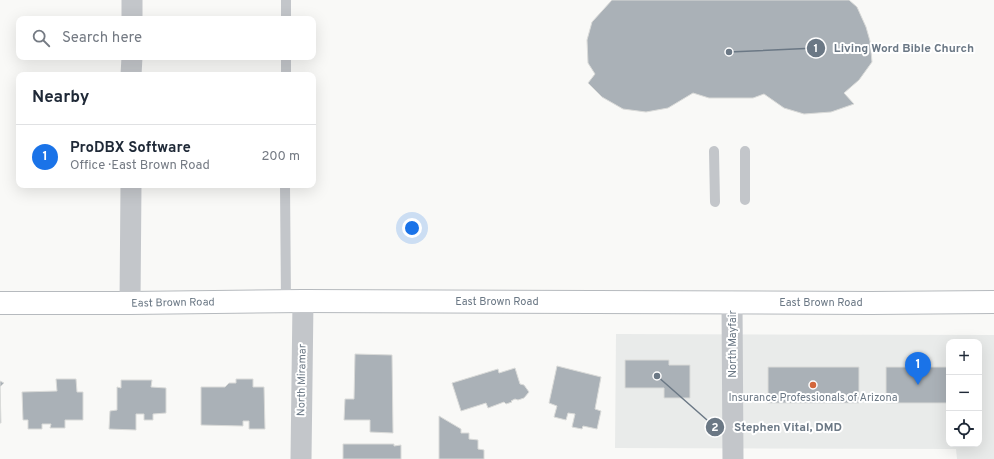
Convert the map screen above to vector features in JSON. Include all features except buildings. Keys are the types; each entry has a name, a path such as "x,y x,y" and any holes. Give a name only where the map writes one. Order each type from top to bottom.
{"main road":[{"name":"East Brown Road","path":"0,303 994,302"}],"street":[{"path":"132,0 132,16"},
{"path":"132,60 132,72"},
{"path":"130,303 131,188"},
{"name":"North Miramar","path":"294,302 301,459"},
{"name":"North Mayfair","path":"732,302 733,459"}],"lane":[{"path":"286,0 286,16"},
{"path":"286,60 286,72"},
{"path":"714,151 715,202"},
{"path":"745,151 746,200"},
{"path":"285,188 294,302"}],"shaded area":[{"path":"616,334 994,335 994,459 957,459 956,449 615,448"}],"place":[{"name":"Living Word Bible Church","path":"729,52"},
{"name":"Stephen Vital, DMD","path":"657,376"},
{"name":"Insurance Professionals of Arizona","path":"813,385"},
{"name":"ProDBX Software","path":"918,385"}]}
